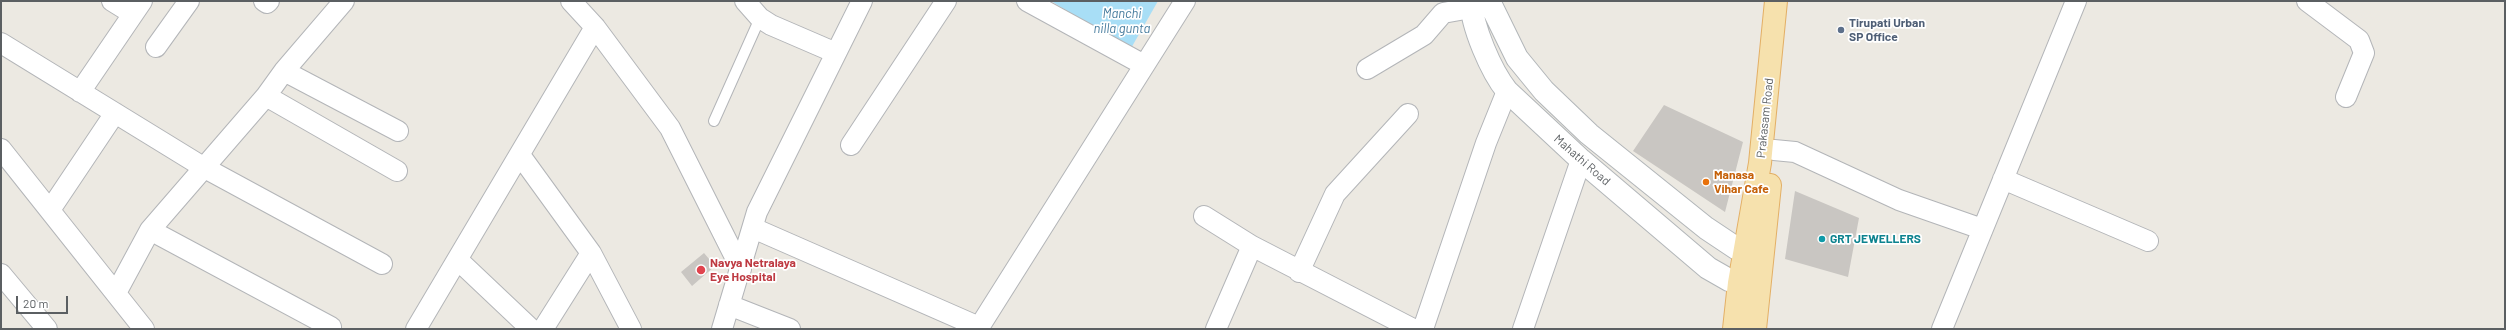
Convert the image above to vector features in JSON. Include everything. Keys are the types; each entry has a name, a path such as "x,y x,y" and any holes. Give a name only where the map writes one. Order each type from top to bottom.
{"main road":[{"name":"Prakasam Road","path":"1734,329 1749,285 1753,254 1760,163 1776,1"},
{"name":"Prakasam Road","path":"1753,254 1774,150 1790,1"},
{"name":"Prakasam Road","path":"1749,285 1755,329"}],"street":[{"path":"80,92 138,8 112,1"},
{"path":"156,47 189,1"},
{"path":"264,1 267,3 269,1"},
{"path":"116,293 150,230 266,96 284,71 344,1"},
{"path":"571,1 595,27 670,128 741,269"},
{"path":"745,1 760,18 836,53"},
{"path":"722,329 757,212 862,1"},
{"path":"850,145 946,1"},
{"path":"1027,1 1144,65"},
{"path":"753,228 979,328 1185,1"},
{"path":"1942,329 2076,1"},
{"path":"2307,1 2359,40 2364,49 2364,53 2346,97"},
{"path":"1367,69 1424,35 1443,13 1477,3"},
{"name":"Mahathi Road","path":"1477,3 1516,58 1544,91 1583,129 1706,228 1753,254"},
{"name":"Mahathi Road","path":"1477,3 1491,65 1498,81 1507,91 1581,160 1708,268 1721,276 1749,285"},
{"path":"416,329 595,27"},
{"path":"1,43 203,167 382,264"},
{"path":"284,71 398,131"},
{"path":"1423,329 1486,143 1507,91"},
{"path":"266,96 397,171"},
{"path":"50,210 115,114"},
{"path":"1299,272 1335,194 1408,114"},
{"path":"1,149 144,329"},
{"path":"1774,150 1795,152 1899,200 1982,229"},
{"path":"520,155 590,253 631,329"},
{"path":"1523,329 1581,160"},
{"path":"2003,179 2148,240"},
{"path":"1204,216 1252,246 1299,272 1413,329"},
{"path":"150,230 331,327 330,329"},
{"path":"1216,329 1252,246"},
{"path":"543,329 590,253"},
{"path":"458,260 531,329"},
{"path":"1,274 8,296 47,329"},
{"path":"729,305 790,329"}],"lane":[{"path":"714,121 760,18"}],"water":[{"name":"Manchi nilla gunta","path":"1051,1 1158,1 1130,50"}],"building":[{"name":"Manasa Vihar Cafe","path":"1664,105 1743,142 1725,212 1633,151"},
{"name":"GRT JEWELLERS","path":"1795,191 1859,218 1848,277 1785,259"},
{"path":"704,253 715,266 692,286 681,272"}],"place":[{"name":"Tirupati Urban SP Office","path":"1841,30"},
{"name":"Manasa Vihar Cafe","path":"1706,182"},
{"name":"GRT JEWELLERS","path":"1822,239"},
{"name":"Navya Netralaya Eye Hospital","path":"701,270"}]}
